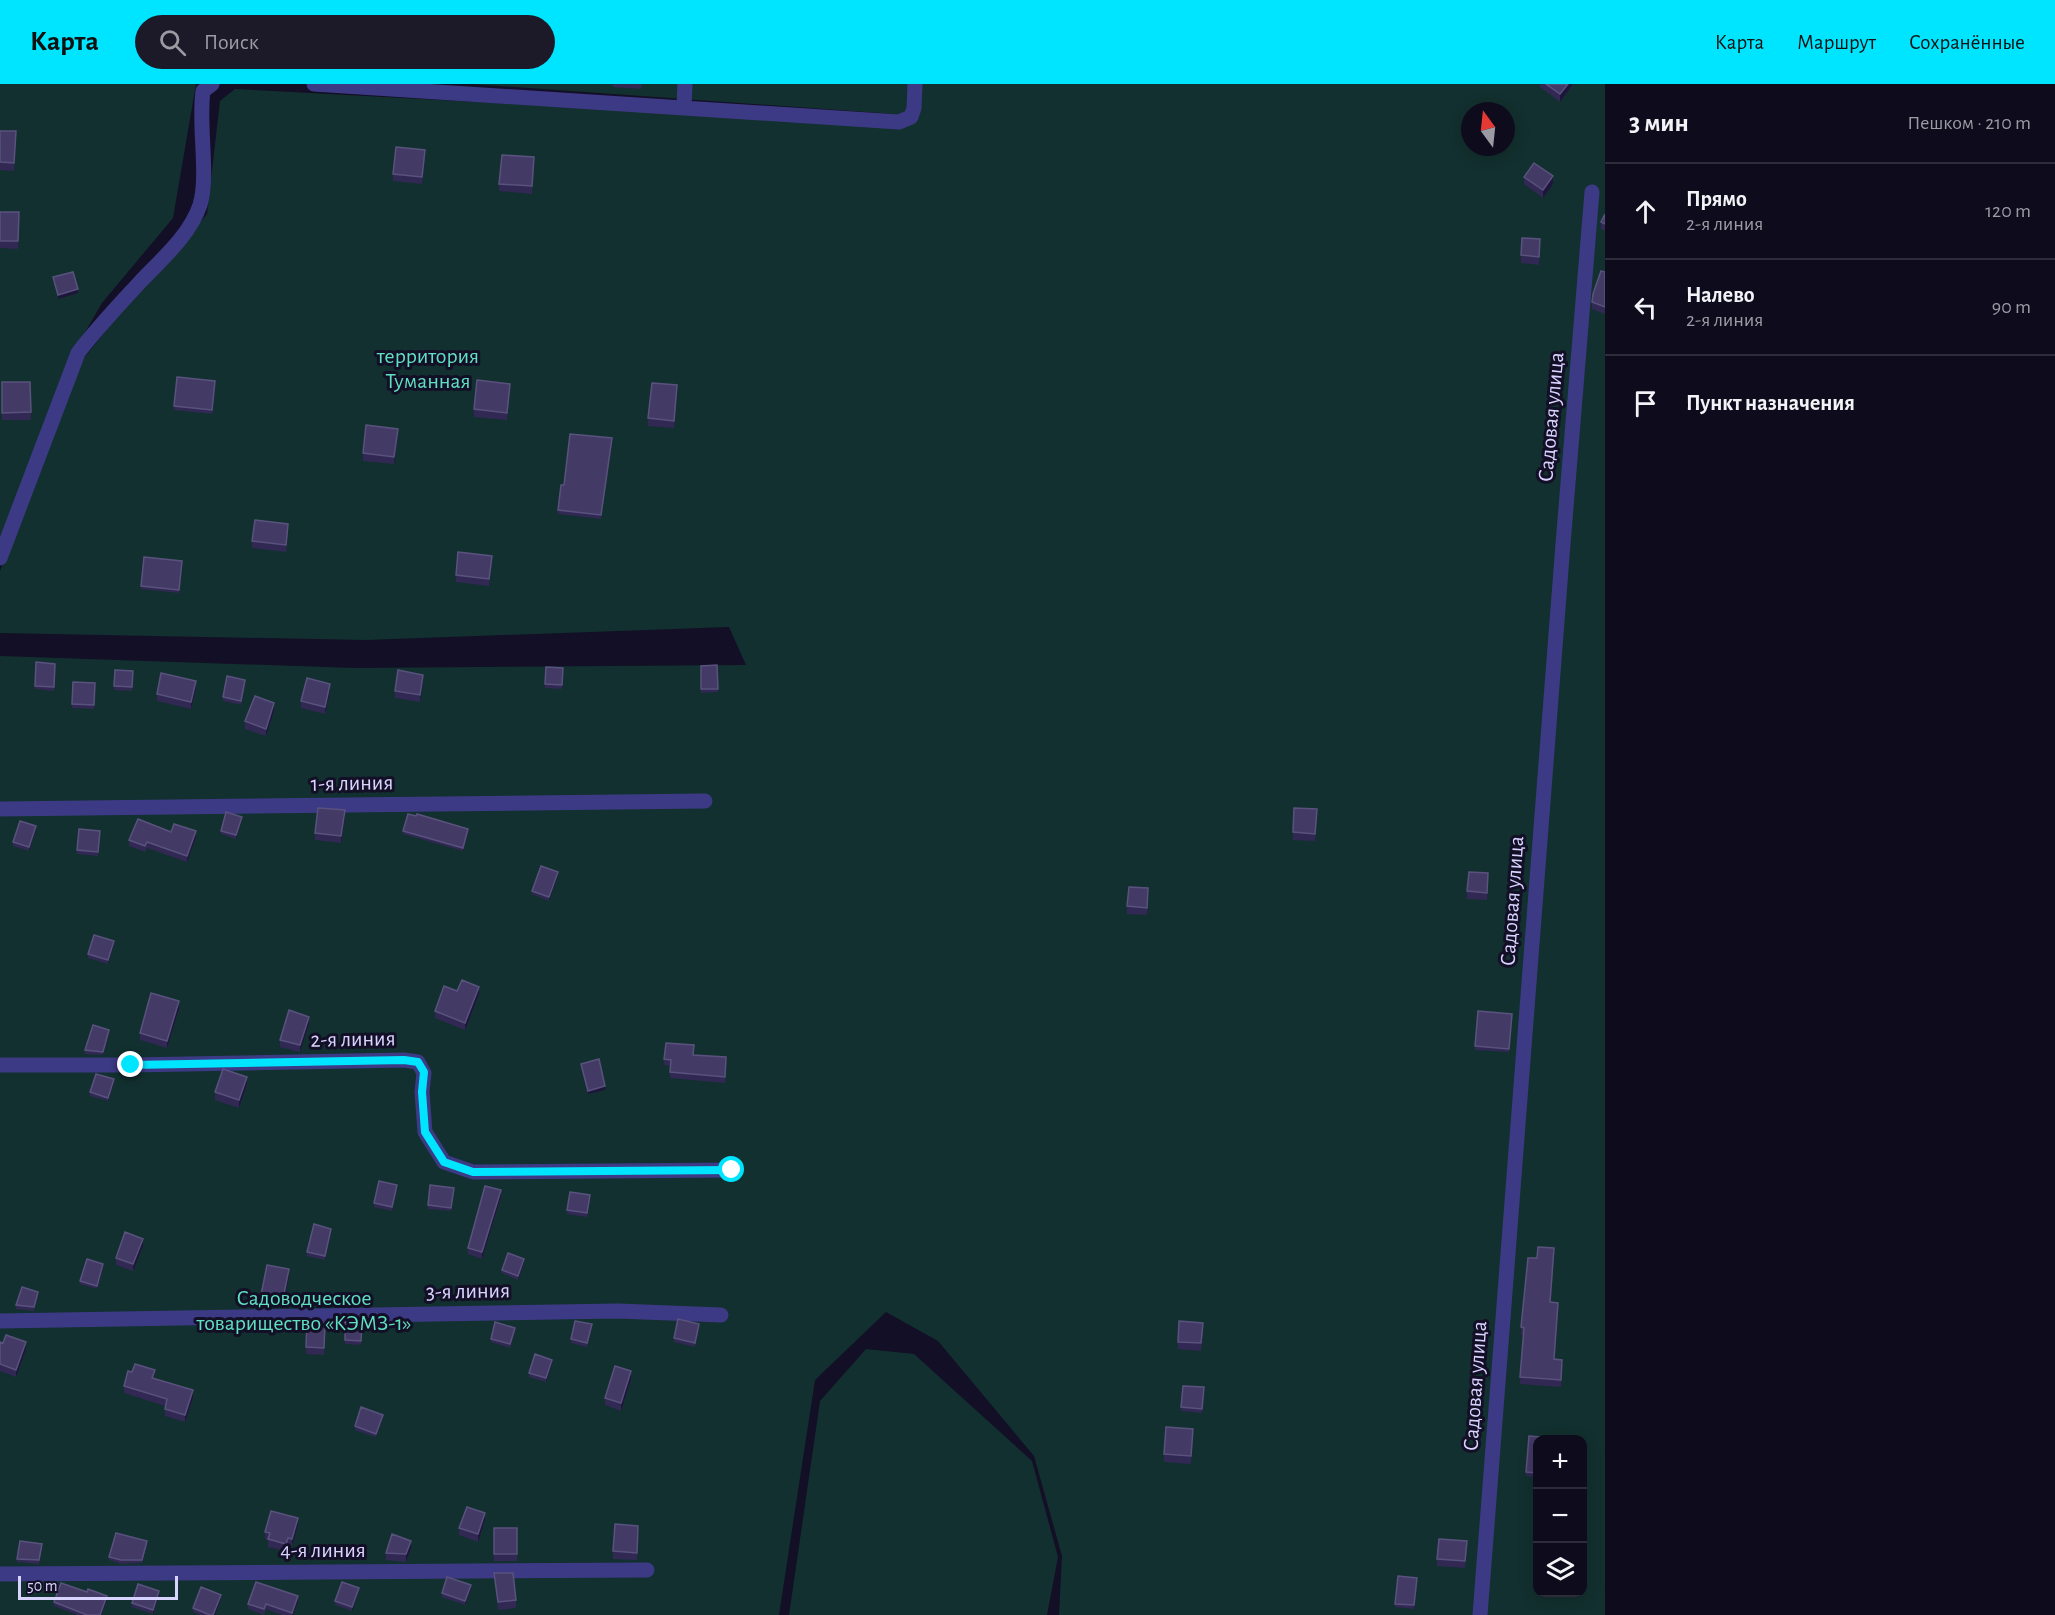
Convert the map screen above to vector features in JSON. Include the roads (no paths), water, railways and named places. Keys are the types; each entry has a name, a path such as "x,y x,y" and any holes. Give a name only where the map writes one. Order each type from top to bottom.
{"street":[{"path":"314,84 447,89 899,122 911,117 914,108 915,84"},
{"path":"684,107 685,84"},
{"path":"0,558 78,354 98,327 189,227 200,204 203,179 200,111 206,86"},
{"name":"Садовая улица","path":"1480,1615 1592,192"},
{"name":"1-я линия","path":"0,810 705,801"},
{"name":"2-я линия","path":"0,1065 404,1060 418,1062 424,1072 422,1092 425,1132 444,1162 473,1172 732,1170"},
{"name":"3-я линия","path":"0,1321 618,1311 721,1315"},
{"name":"4-я линия","path":"0,1574 647,1570"}],"park label":[{"name":"территория Туманная","path":"428,368"},
{"name":"Садоводческое товарищество «КЭМЗ-1»","path":"304,1310"}]}
